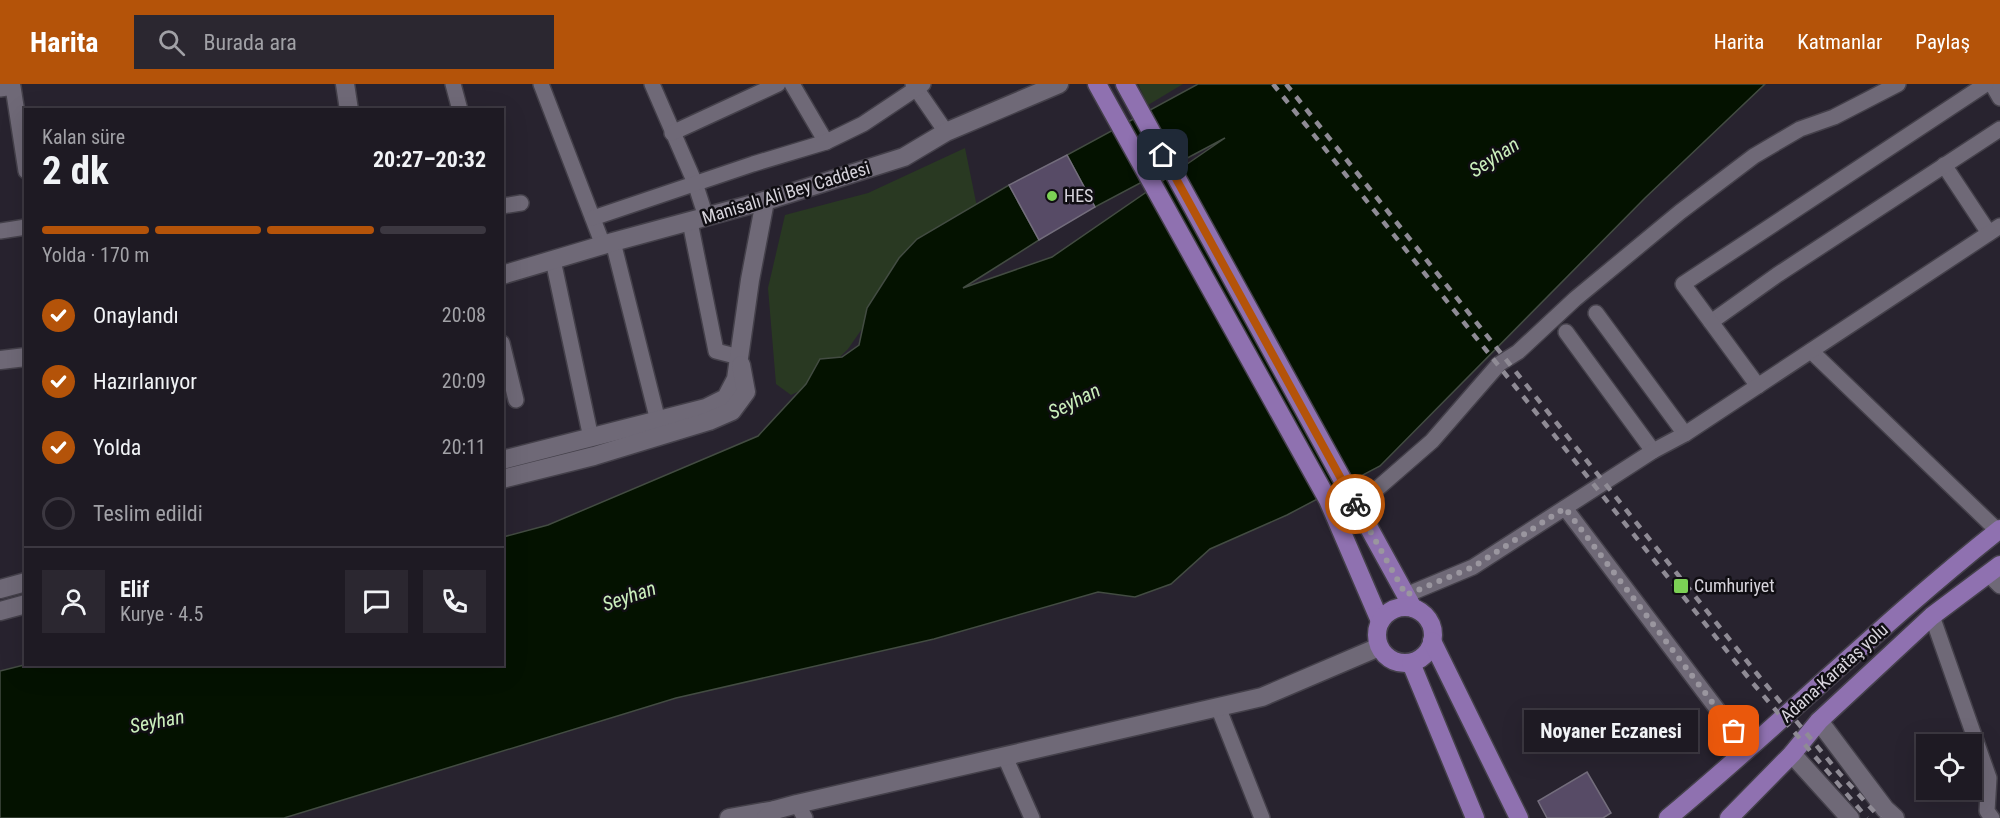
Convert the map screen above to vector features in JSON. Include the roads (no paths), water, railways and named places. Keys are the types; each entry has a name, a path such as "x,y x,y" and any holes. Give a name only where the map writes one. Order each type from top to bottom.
{"main road":[{"path":"344,108 345,84"},
{"name":"Manisalı Ali Bey Caddesi","path":"504,274 765,201 904,157 946,132 1059,84"},
{"path":"1097,84 1328,500 1380,621"},
{"path":"1125,84 1347,490 1410,601 1427,617 1433,633 1425,655 1411,663 1401,663 1392,660 1379,647 1377,629 1386,613 1395,608 1404,607 1410,601"},
{"path":"504,460 706,408 726,398 736,379 750,280 765,201"},
{"path":"0,360 24,357"},
{"path":"504,479 710,422 732,411 746,392 739,357"},
{"name":"Adana-Karataş yolu","path":"1668,818 1748,750 1943,574 1999,530"},
{"name":"Adana-Karataş yolu","path":"1729,818 1792,754 1819,721 1932,616 1996,575"},
{"path":"0,589 24,583"},
{"path":"0,611 24,605"},
{"path":"1432,641 1519,818"},
{"path":"729,818 801,811 1005,757 1262,697 1379,647"},
{"path":"1411,663 1475,818"},
{"path":"1819,721 1894,818"},
{"path":"1792,754 1850,818"}],"street":[{"path":"453,84 459,108"},
{"path":"541,84 593,218 608,244 658,421"},
{"path":"652,84 695,183 716,351 739,357"},
{"path":"672,133 778,84"},
{"path":"792,84 826,142"},
{"path":"1378,488 1432,441 1499,364 1518,352 1575,299 1671,220 1754,156 1800,129 1834,117 1898,84"},
{"path":"1758,386 1683,284 1986,84"},
{"path":"1992,84 2000,98"},
{"path":"593,218 826,142 863,124 918,86 946,132"},
{"path":"0,89 13,87 24,158"},
{"path":"1711,322 1777,275 2000,129"},
{"path":"1410,601 1473,567 1653,451 1685,434 1995,230 1944,165"},
{"path":"504,206 521,203"},
{"path":"0,231 24,227"},
{"path":"553,260 591,438"},
{"path":"1596,313 1685,434"},
{"path":"1566,332 1653,451"},
{"path":"504,351 516,400"},
{"path":"1810,351 1999,530"},
{"path":"1565,508 1748,750"},
{"path":"1932,616 1995,772 1986,816"},
{"path":"1218,707 1262,818"},
{"path":"1005,757 1032,818"}],"water":[{"name":"Seyhan","path":"1198,84 1765,84 1645,198 1380,466 1287,515 1210,549 1171,584 1135,597 1098,592 934,639 676,698 284,818 0,818 0,671 24,665 504,666 504,537 548,525 758,436 806,384 820,359 842,357 859,345 867,308 899,258 917,239 1009,185 1039,240 963,288 1052,257 1225,138 1095,207 1067,155"}],"railway":[{"path":"1273,84 1751,681 1867,818"},
{"path":"1286,84 1758,675 1840,774 1880,818"}],"place":[{"name":"HES","path":"1052,196"},
{"name":"Cumhuriyet","path":"1681,586"},
{"name":"Noyaner Eczanesi","path":"1734,731"}]}
